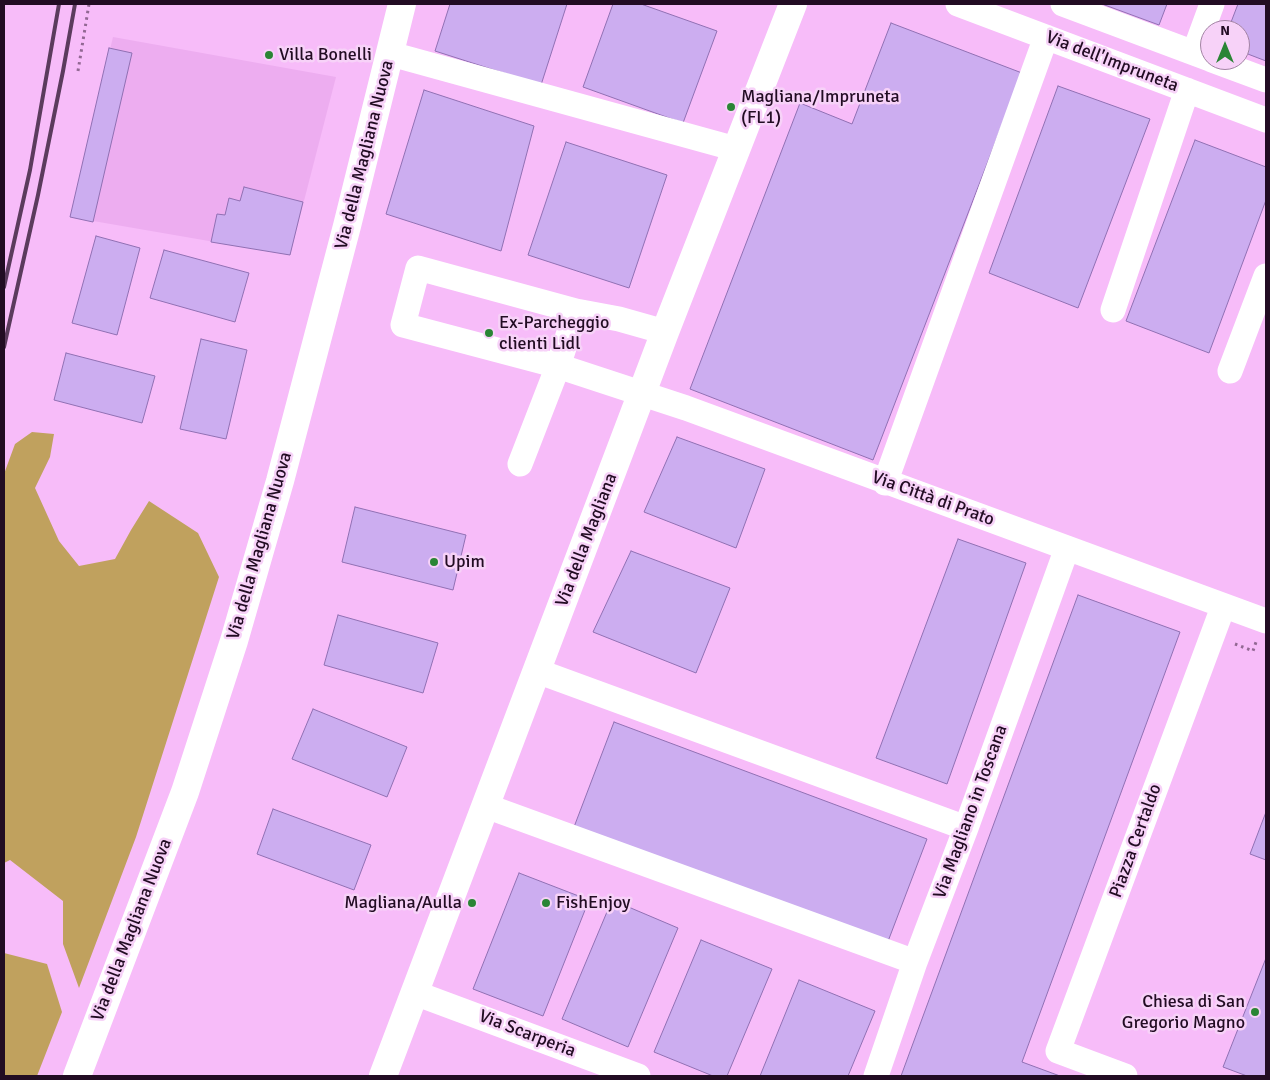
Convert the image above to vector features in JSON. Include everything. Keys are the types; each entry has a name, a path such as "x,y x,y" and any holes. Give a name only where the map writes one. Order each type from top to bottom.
{"main road":[{"name":"Via della Magliana Nuova","path":"77,1076 184,792 234,641 280,481 391,54 402,4"},
{"name":"Via della Magliana","path":"385,1074 665,332 793,4"}],"street":[{"name":"Via dell'Impruneta","path":"958,4 1266,120"},
{"name":"Via dell'Impruneta","path":"1063,4 1200,56"},
{"path":"1210,20 1212,4"},
{"path":"885,483 1046,38"},
{"path":"391,54 736,149"},
{"name":"Via dell'Impruneta","path":"1238,70 1266,80"},
{"path":"1114,310 1187,90"},
{"name":"Via Città di Prato","path":"576,311 418,268 403,326 558,366 704,415 1223,607"},
{"path":"1230,371 1266,276"},
{"path":"520,464 558,366 576,311 618,319 665,332"},
{"name":"Via Magliano in Toscana","path":"876,1076 915,962 966,828 1067,548"},
{"path":"1223,607 1262,632"},
{"name":"Piazza Certaldo","path":"1125,1076 1058,1050 1223,607"},
{"path":"537,671 966,828"},
{"path":"486,806 915,962"},
{"name":"Via Scarperia","path":"415,993 638,1076"}],"path":[{"path":"78,71 89,4"},
{"path":"1234,644 1253,651 1262,632"}],"shaded area":[{"path":"113,37 336,77 290,255 70,217"},
{"path":"32,432 54,434 50,457 35,488 59,541 79,566 115,559 149,501 198,533 219,577 136,837 79,988 63,944 63,901 10,860 4,863 4,474 15,444"},
{"path":"4,953 47,964 62,1012 37,1076 4,1076"}],"building":[{"path":"450,4 567,4 541,85 435,51"},
{"path":"613,4 641,4 717,31 683,123 583,87"},
{"path":"1102,4 1167,4 1159,25"},
{"path":"1238,4 1266,4 1266,61 1250,55 1250,20 1232,20"},
{"path":"891,23 1022,73 873,460 690,389 800,103 852,124"},
{"path":"109,48 132,53 93,222 70,217"},
{"path":"1058,86 1150,119 1078,308 989,273"},
{"path":"424,90 534,126 501,251 386,214"},
{"path":"1195,140 1266,167 1266,200 1209,353 1126,321"},
{"path":"566,142 667,175 629,288 528,255"},
{"path":"244,187 303,202 290,255 211,242 217,214 225,215 229,198 240,201"},
{"path":"96,236 140,248 117,335 72,323"},
{"path":"164,250 249,273 235,322 150,298"},
{"path":"201,339 247,350 226,439 180,429"},
{"path":"66,353 155,376 142,423 54,400"},
{"path":"677,437 765,469 736,548 644,512"},
{"path":"355,507 466,535 453,590 342,562"},
{"path":"958,539 1026,563 947,784 876,758"},
{"path":"631,551 730,588 696,673 593,632"},
{"path":"1078,595 1180,632 1022,1062 1060,1076 901,1076"},
{"path":"338,615 438,643 423,693 324,665"},
{"path":"313,709 407,747 387,797 292,759"},
{"path":"614,722 927,839 887,944 574,827"},
{"path":"273,809 371,845 354,890 257,854"},
{"path":"1266,812 1266,860 1250,854"},
{"path":"519,873 589,900 543,1016 473,989"},
{"path":"612,900 678,928 628,1047 562,1019"},
{"path":"701,940 772,969 727,1076 713,1076 654,1052"},
{"name":"Chiesa di San Gregorio Magno","path":"1266,958 1266,1076 1247,1076 1223,1067"},
{"path":"799,980 875,1011 848,1076 760,1076"}],"railway":[{"path":"4,287 30,170 59,4"},
{"path":"4,347 38,195 75,4"}],"place":[{"name":"Villa Bonelli","path":"269,55"},
{"name":"Magliana/Impruneta (FL1)","path":"731,107"},
{"name":"Ex-Parcheggio clienti Lidl","path":"489,333"},
{"name":"Upim","path":"434,562"},
{"name":"Magliana/Aulla","path":"472,903"},
{"name":"FishEnjoy","path":"546,903"},
{"name":"Chiesa di San Gregorio Magno","path":"1255,1012"}]}
